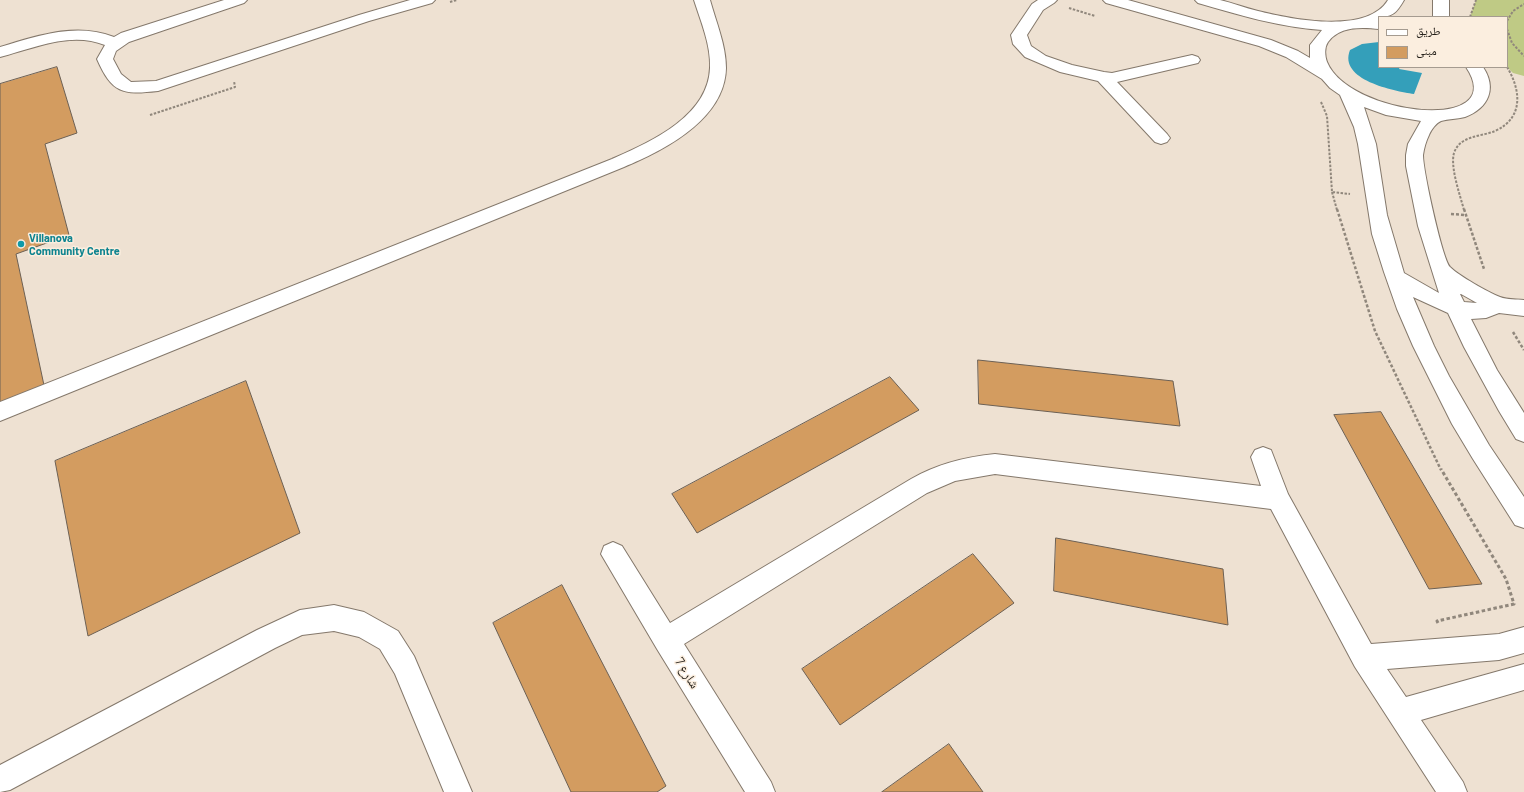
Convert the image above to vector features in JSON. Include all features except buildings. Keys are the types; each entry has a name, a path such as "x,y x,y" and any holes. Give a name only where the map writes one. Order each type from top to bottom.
{"street":[{"path":"239,0 127,36 115,43 108,51 105,59 112,74 118,83 127,87 142,88 158,86 174,82 365,11 427,0"},
{"path":"0,412 645,152 668,139 701,110 716,83 718,70 717,57 702,0"},
{"path":"1111,0 1163,7 1279,48 1304,60 1327,75 1347,92 1368,103 1398,113 1435,116 1451,115 1464,111 1474,105 1483,89 1481,79 1475,68"},
{"path":"1203,0 1288,23 1319,26 1342,26 1362,23 1378,24"},
{"path":"1380,16 1388,10 1396,0"},
{"path":"1441,0 1441,16"},
{"path":"1042,2 1019,35 1019,40 1025,50 1038,58 1104,78 1112,78 1192,60"},
{"path":"1362,23 1378,17"},
{"path":"1327,75 1321,66 1317,49 1319,42 1324,35 1342,26"},
{"path":"0,52 53,38 71,35 103,36 115,43"},
{"path":"1104,78 1161,138"},
{"path":"1347,92 1355,104 1365,131 1382,234 1424,349 1460,417 1524,517"},
{"path":"1435,116 1425,126 1419,138 1415,150 1414,163 1427,229 1456,308 1477,353 1524,432"},
{"path":"1443,272 1468,289 1497,305 1524,308"},
{"path":"1397,278 1425,295 1466,311 1485,311 1492,309 1497,305"},
{"path":"1263,457 1278,499 1364,658 1453,792"},
{"path":"666,640 919,486 936,476 954,469 974,465 995,464 1278,499"},
{"name":"شارع 7","path":"613,554 761,792"},
{"path":"0,780 266,638 300,623 334,618 364,625 389,640 405,665 458,792"},
{"path":"1364,658 1499,647 1524,640"},
{"path":"1401,712 1524,676"}],"path":[{"path":"1470,16 1476,0"},
{"path":"1042,2 1099,17"},
{"path":"1508,17 1514,10 1524,4"},
{"path":"1508,32 1512,43 1524,56"},
{"path":"1508,68 1518,80"},
{"path":"1320,99 1326,116 1332,192 1375,331 1446,480 1506,579 1514,604 1437,620 1454,651"},
{"path":"1516,118 1507,126 1469,138 1456,148 1453,155 1453,163 1465,215 1497,305 1524,350"},
{"path":"1332,192 1376,199"},
{"path":"1424,212 1465,215"}],"green space":[{"path":"1476,0 1524,0 1524,76 1513,73 1508,68 1508,16 1470,16"}],"water":[{"path":"1378,42 1378,68 1400,68 1422,73 1414,94 1382,87 1360,76 1352,69 1348,60 1350,50 1362,44"}],"place":[{"name":"Villanova Community Centre","path":"21,244"}]}
